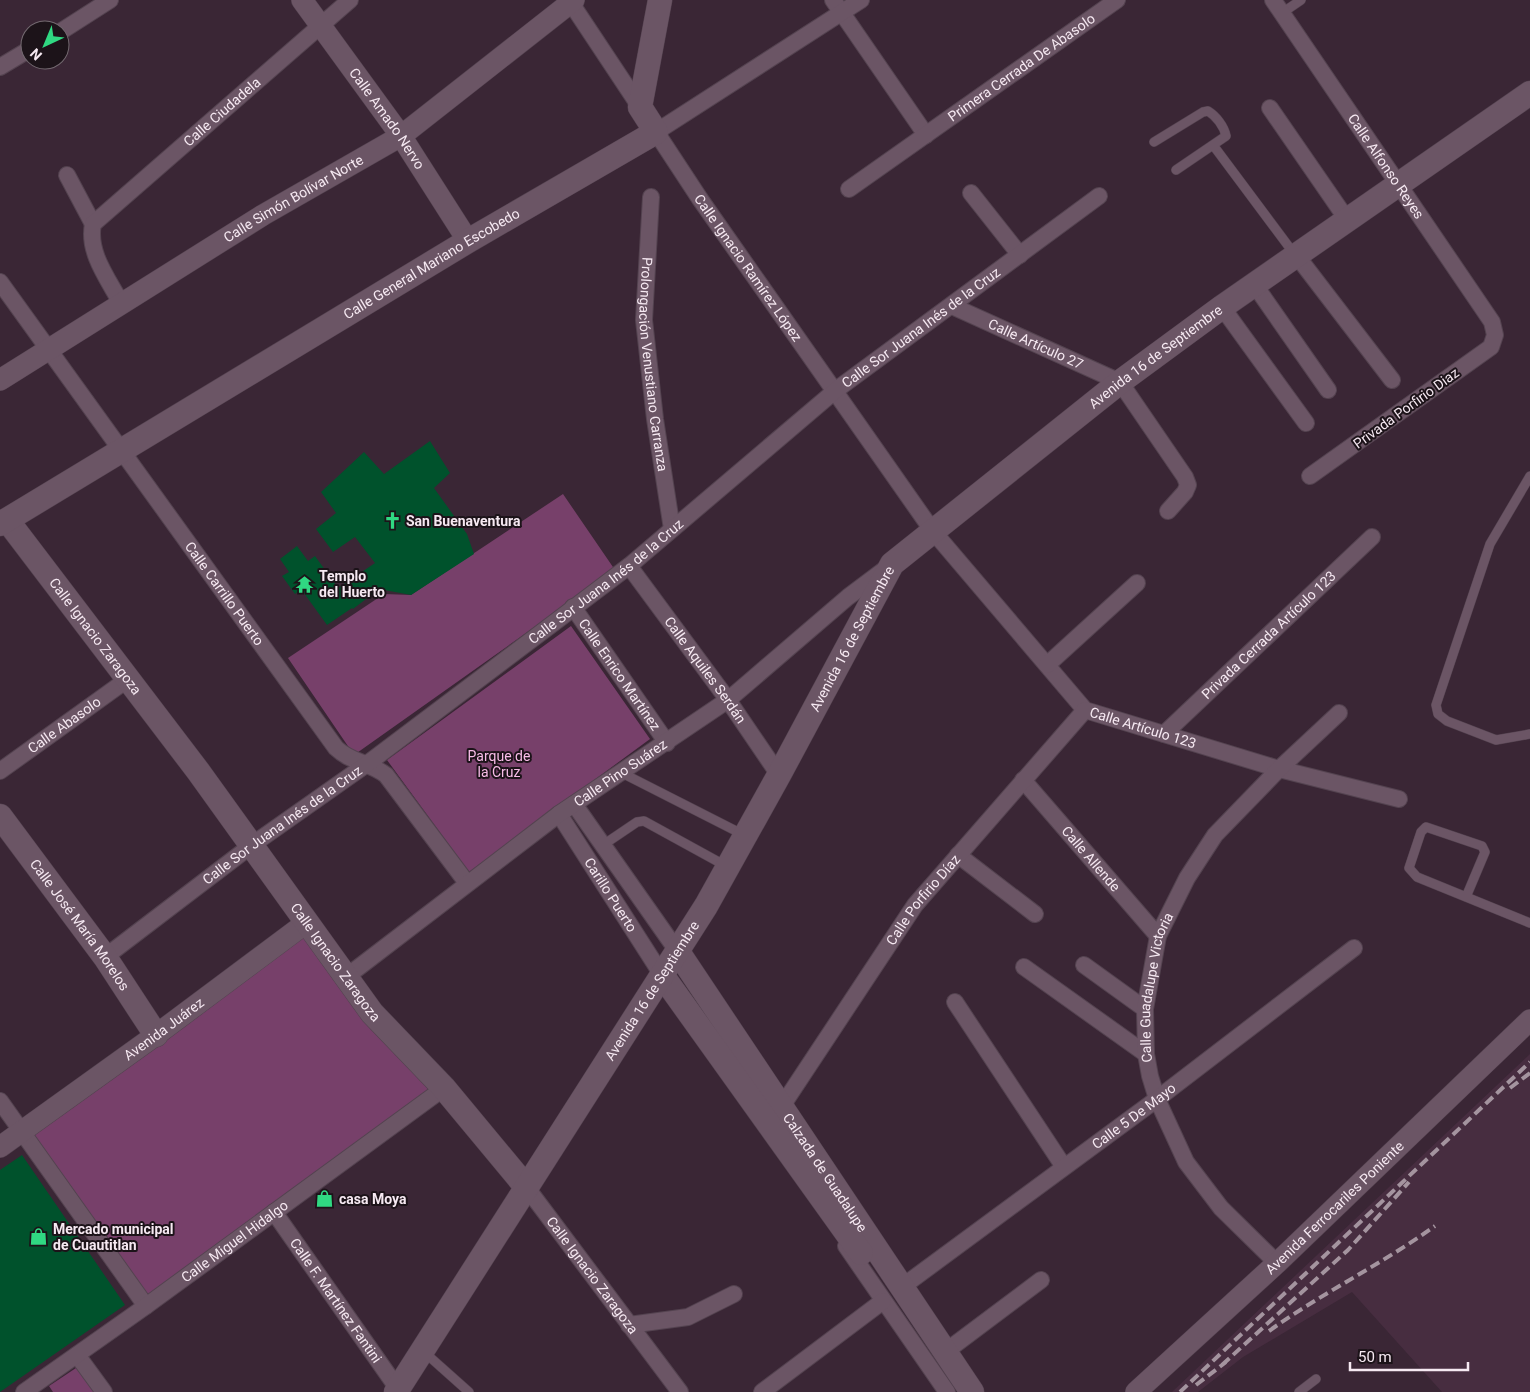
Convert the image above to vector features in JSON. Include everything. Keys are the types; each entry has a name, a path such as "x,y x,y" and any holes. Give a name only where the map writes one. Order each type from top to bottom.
{"main road":[{"path":"640,107 660,0"},
{"name":"Avenida 16 de Septiembre","path":"399,1391 678,952 779,775 892,564 932,530 1120,382 1254,284 1348,221 1530,93"},
{"name":"Calle Ignacio Ramírez López","path":"640,107 656,132"},
{"name":"Calle General Mariano Escobedo","path":"4,522 468,241 656,132"},
{"name":"Calle Ignacio Zaragoza","path":"4,522 128,679 252,845 372,1013 444,1088 527,1188"},
{"name":"Calle José María Morelos","path":"0,816 105,958 156,1035"},
{"name":"Calzada de Guadalupe","path":"678,952 782,1106 809,1164 958,1392"},
{"name":"Calzada de Guadalupe","path":"662,975 809,1164 972,1392"}],"street":[{"path":"70,26 110,0"},
{"name":"Calle Amado Nervo","path":"302,0 400,136 468,241"},
{"name":"Calle Ciudadela","path":"93,224 350,0"},
{"name":"Calle General Mariano Escobedo","path":"656,132 837,6 861,0"},
{"name":"Primera Cerrada De Abasolo","path":"849,189 1117,0"},
{"name":"Calle Ignacio Ramírez López","path":"571,1 640,107"},
{"name":"Calle Simón Bolívar Norte","path":"0,380 263,215 400,136 571,1"},
{"path":"837,6 926,135"},
{"name":"Calle Alfonso Reyes","path":"1278,6 1492,322 1495,335"},
{"path":"0,67 20,56"},
{"path":"1270,108 1348,221"},
{"name":"Calle Ignacio Ramírez López","path":"656,132 700,199 836,390 932,530"},
{"path":"67,174 93,224 90,236 93,249 122,305"},
{"path":"971,193 1020,255"},
{"name":"Calle Sor Juana Inés de la Cruz","path":"105,958 252,845 367,764 629,566 836,390 1099,196"},
{"name":"Prolongación Venustiano Carranza","path":"651,197 644,320 655,419 672,529"},
{"path":"1297,256 1392,380"},
{"name":"Calle Carrillo Puerto","path":"0,282 336,748 350,760 367,764 386,774 468,883"},
{"path":"1254,284 1328,390"},
{"name":"Calle Artículo 27","path":"952,306 1120,382"},
{"path":"1222,307 1306,423"},
{"name":"Privada Porfirio Diaz","path":"1310,476 1491,347 1495,335"},
{"path":"1120,382 1185,477 1188,485 1185,492 1168,511"},
{"name":"Calle Artículo 123","path":"932,530 1085,710 1279,769 1399,800"},
{"name":"Privada Cerrada Artículo 123","path":"1164,734 1372,537"},
{"name":"Calle Pino Suárez","path":"346,977 559,814 667,743 728,700 848,597 892,564"},
{"name":"Calle Aquiles Serdán","path":"629,566 728,700 779,775"},
{"path":"1046,665 1137,583"},
{"name":"Calle Enrico Martínez","path":"573,607 667,743"},
{"name":"Calle Abasolo","path":"0,771 128,679"},
{"name":"Calle Porfirio Díaz","path":"782,1106 915,905 1085,710"},
{"name":"Calle Guadalupe Victoria","path":"1278,1263 1221,1208 1186,1162 1157,1099 1146,1054 1145,1009 1158,936 1187,878 1215,835 1279,769 1339,713"},
{"name":"Calle Allende","path":"1023,780 1158,936"},
{"name":"Carillo Puerto","path":"574,804 678,952"},
{"name":"Carillo Puerto","path":"559,814 662,975"},
{"path":"958,856 1035,914"},
{"name":"Avenida Juárez","path":"0,1147 156,1035 306,923"},
{"name":"Calle 5 De Mayo","path":"910,1281 1157,1099 1354,948"},
{"path":"1084,965 1145,1009"},
{"path":"1024,968 1146,1054"},
{"path":"955,1002 1064,1168"},
{"name":"Avenida Ferrocariles Poniente","path":"1136,1392 1278,1263 1530,1020"},
{"name":"Calle Miguel Hidalgo","path":"34,1389 77,1355 444,1088"},
{"path":"0,1101 146,1306"},
{"path":"947,1392 808,1189 809,1164 838,1174 984,1392"},
{"name":"Calle Ignacio Zaragoza","path":"527,1188 680,1392"},
{"name":"Calle F. Martínez Fantini","path":"274,1212 399,1391"},
{"path":"953,1346 1041,1280"},
{"path":"629,1325 688,1317 734,1294"},
{"path":"762,1392 883,1301"},
{"path":"77,1355 104,1392"}],"lane":[{"path":"1278,6 1301,0"},
{"path":"1154,142 1208,111 1214,115 1225,130 1226,136 1176,170"},
{"path":"1213,145 1297,256"},
{"path":"1530,476 1490,544 1436,705 1438,714 1447,721 1496,740 1530,734"},
{"path":"622,773 745,836"},
{"path":"603,845 637,822 644,821 728,867"},
{"path":"1466,897 1485,852 1482,846 1426,828 1422,832 1409,868 1416,877 1530,923"},
{"path":"423,1351 469,1392"},
{"path":"1299,1392 1316,1379"}],"shaded area":[{"path":"1530,1054 1530,1392 1442,1392 1352,1292 1243,1357 1198,1392 1172,1392"}],"green space":[{"path":"563,494 615,570 354,755 288,658 384,594 411,595"},
{"name":"Parque de la Cruz","path":"571,626 650,739 469,872 387,760"},
{"path":"306,923 444,1088 146,1306 21,1133"},
{"path":"79,1366 98,1392 53,1392 49,1386"}],"building":[{"name":"San Buenaventura","path":"430,441 450,473 434,488 467,534 474,554 411,595 379,589 353,609 327,625 301,589 295,594 282,576 289,572 280,559 297,546 308,561 315,556 338,588 375,563 355,537 333,552 316,529 336,513 321,492 364,452 384,474"},
{"name":"Mercado municipal de Cuautitlan","path":"22,1155 125,1305 0,1392 0,1170"}],"railway":[{"path":"1180,1392 1530,1062"},
{"path":"1510,1088 1530,1073"},
{"path":"1222,1365 1348,1250 1409,1182"},
{"path":"1269,1331 1435,1226"},
{"path":"1196,1385 1226,1362"}],"place":[{"name":"San Buenaventura","path":"392,521"},
{"name":"Templo del Huerto","path":"305,584"},
{"name":"casa Moya","path":"325,1199"},
{"name":"Mercado municipal de Cuautitlan","path":"39,1237"}]}
